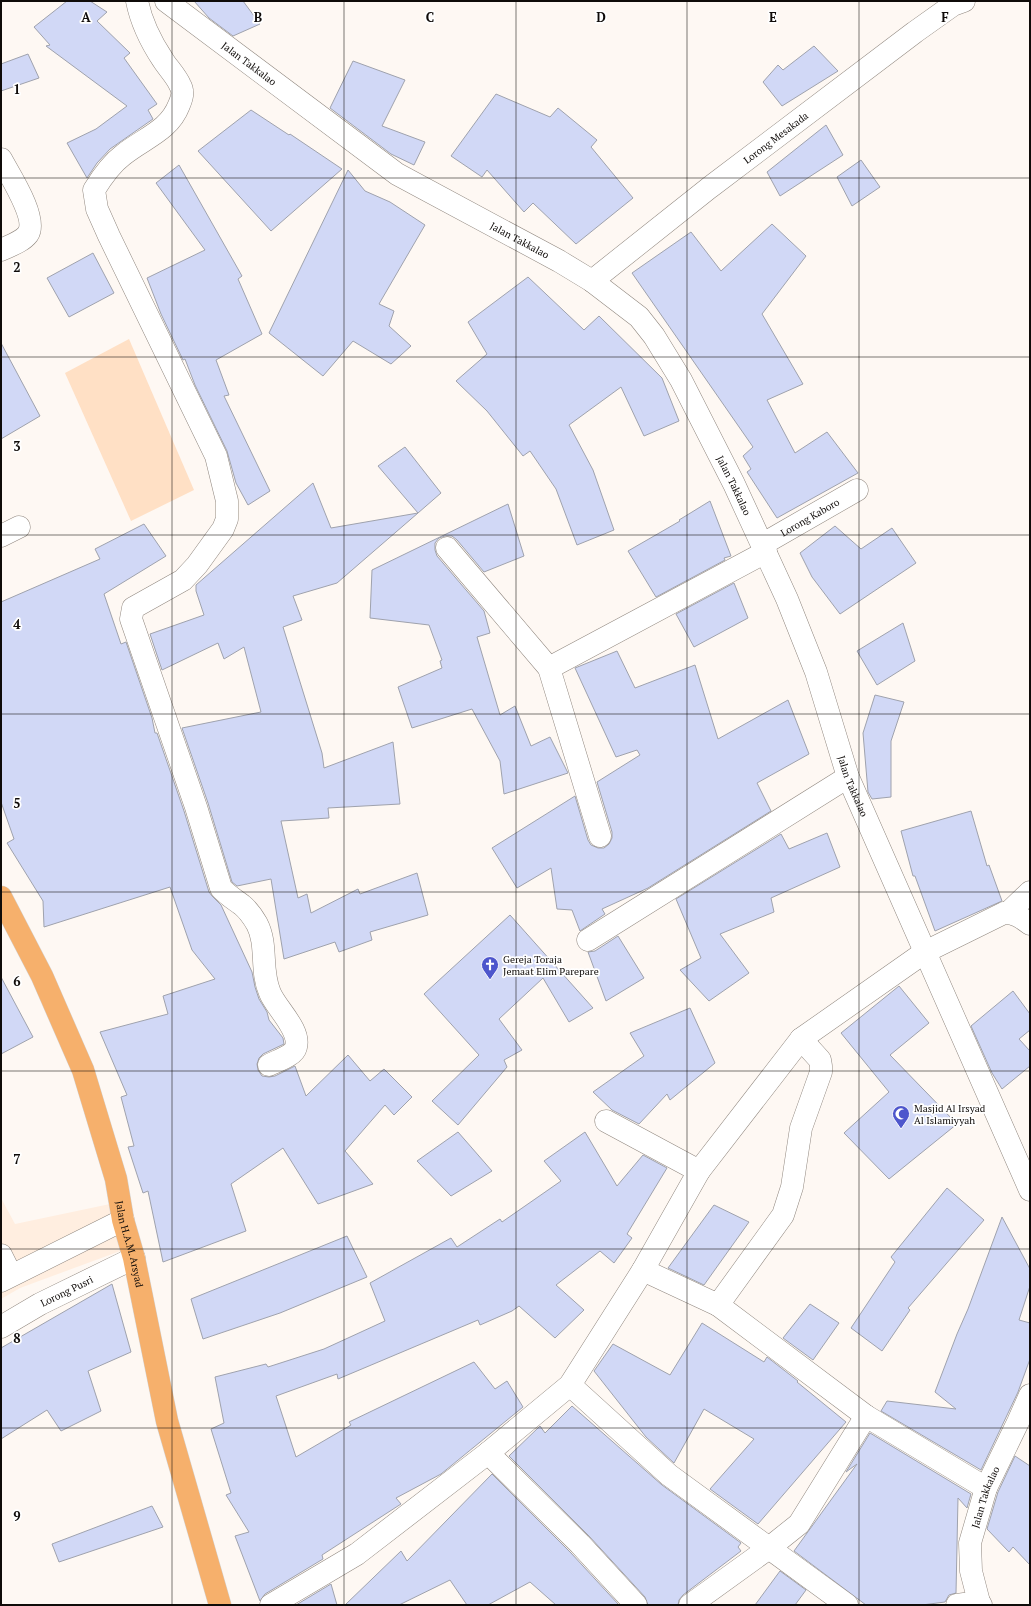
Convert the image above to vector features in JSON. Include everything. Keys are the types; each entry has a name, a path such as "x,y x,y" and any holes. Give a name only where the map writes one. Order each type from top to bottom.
{"highway":[{"name":"Jalan H.A.M. Arsyad","path":"1,896 42,976 83,1070 116,1179 123,1220 134,1258 167,1421 220,1605"}],"street":[{"path":"137,1 139,13 152,41 162,59 180,85 183,93 170,122 123,155 110,168 94,190 97,209 216,456 228,511 223,529 183,580 133,608 131,619 196,807 221,888 226,894 247,910 258,926 263,947 266,981 270,994 294,1032 296,1047 293,1052 269,1065"},
{"name":"Jalan Takkalao","path":"166,1 397,174 592,281 639,317 654,336 681,380 765,548 816,672 848,777 1030,1190"},
{"name":"Lorong Mesakada","path":"592,281 709,188 909,36 953,5 964,1"},
{"path":"1,159 27,209 30,228 27,235 18,242 1,250"},
{"name":"Lorong Kaboro","path":"549,668 765,548 857,490"},
{"path":"447,548 549,668 600,836"},
{"path":"588,940 848,777"},
{"path":"271,1605 357,1554 488,1453 570,1385 643,1270 699,1171 801,1039 925,952 1004,913 1009,912 1030,892"},
{"path":"1009,912 1030,924"},
{"path":"718,1304 783,1214 792,1187 801,1128 821,1072 820,1060 801,1039"},
{"path":"606,1120 699,1171"},
{"path":"1,1255 6,1278 123,1220"},
{"name":"Lorong Pusri","path":"1,1327 40,1304 134,1258"},
{"path":"643,1270 718,1304 866,1416 986,1488"},
{"path":"570,1385 669,1475 847,1605"},
{"name":"Jalan Takkalao","path":"980,1603 971,1571 970,1543 986,1488 1024,1426 1030,1395"},
{"path":"690,1605 769,1548 799,1524 866,1416"},
{"path":"488,1453 580,1544 636,1605"},
{"path":"957,1605 980,1603"}],"shaded area":[{"path":"129,339 194,490 131,521 65,373"},
{"path":"1,1198 15,1224 110,1204 123,1250 20,1288 1,1299"}],"building":[{"path":"67,1 90,1 107,12 97,21 130,53 124,58 157,104 148,110 153,119 110,149 97,163 87,178 67,143 96,129 127,106 46,46 50,45 34,27"},
{"path":"194,1 243,1 260,24 233,36 209,18"},
{"path":"814,46 838,71 782,106 763,82 778,65 783,70"},
{"path":"28,54 39,78 1,91 1,64"},
{"path":"353,61 405,80 382,126 425,142 414,165 391,154 330,108"},
{"path":"496,94 550,117 558,108 597,140 591,147 633,198 576,244 533,203 524,212 487,170 482,177 451,156"},
{"path":"251,110 342,169 271,231 198,151"},
{"path":"826,125 843,155 780,196 767,172"},
{"path":"861,160 880,187 852,206 837,177"},
{"path":"179,165 242,276 238,279 262,334 216,360 229,395 224,396 270,491 248,505 236,483 227,451 195,385 185,359 183,360 161,314 147,278 205,250 156,183"},
{"path":"348,170 365,191 390,202 425,225 379,304 394,311 389,326 411,346 391,364 353,341 323,376 269,333"},
{"path":"772,224 806,256 762,314 803,384 767,400 795,453 827,432 858,473 777,518 747,472 751,469 743,456 753,447 632,273 691,232 721,271"},
{"path":"93,253 114,293 69,317 47,278"},
{"path":"528,277 584,330 599,316 662,378 679,421 644,436 621,387 569,425 593,470 614,530 577,545 556,489 530,451 523,456 487,411 456,381 487,354 468,322"},
{"path":"1,343 40,416 1,439"},
{"path":"405,447 441,493 418,513 378,466"},
{"path":"313,483 331,528 418,513 337,583 293,596 302,620 283,627 322,753 324,768 393,742 400,804 328,808 329,818 281,821 298,898 307,894 311,913 358,889 360,894 417,873 428,915 370,932 372,940 339,952 335,942 284,959 271,879 237,886 232,882 208,803 182,728 261,712 244,647 224,659 218,643 162,670 150,634 204,615 196,591 196,585"},
{"path":"710,501 731,556 724,558 725,560 656,597 628,551 680,521 679,520"},
{"path":"508,504 524,556 484,572 452,536 439,538 435,543 437,556 484,611 490,633 477,637 500,715 515,706 531,746 550,737 568,773 504,794 500,761 472,709 412,728 398,687 442,668 440,661 442,660 429,625 370,618 372,570"},
{"path":"144,524 166,556 104,594 121,644 126,642 152,718 155,733 157,733 184,811 209,892 221,905 252,972 259,999 267,1012 269,1020 283,1038 284,1044 263,1054 259,1058 257,1064 258,1070 262,1076 269,1077 275,1076 295,1066 306,1096 348,1055 370,1081 384,1069 412,1097 394,1115 385,1105 345,1151 373,1184 318,1204 283,1148 231,1184 246,1231 163,1262 148,1191 143,1193 128,1147 134,1146 121,1097 127,1095 100,1032 168,1014 163,996 215,979 192,950 170,887 44,927 43,901 7,843 14,839 1,802 1,602 100,559 95,549"},
{"path":"835,526 861,549 892,528 916,563 840,614 812,577 800,553"},
{"path":"734,583 748,618 694,647 676,614"},
{"path":"903,623 915,661 877,685 857,651"},
{"path":"617,651 635,688 695,665 718,739 788,700 809,754 757,783 771,811 648,888 602,909 605,914 580,931 572,910 557,909 551,868 517,888 492,848 575,796 588,840 591,845 598,848 604,848 609,844 612,838 612,832 597,782 640,755 637,750 616,757 575,668"},
{"path":"875,695 904,702 891,741 891,797 872,799 868,792 863,733"},
{"path":"971,811 987,866 989,865 1002,901 935,931 915,876 913,876 901,831"},
{"path":"827,833 840,867 771,898 774,912 720,934 749,973 709,1001 680,970 701,958 676,899 781,834 789,849"},
{"name":"Gereja Toraja Jemaat Elim Parepare","path":"510,915 593,1008 569,1022 543,978 499,1019 522,1050 504,1060 507,1067 458,1125 432,1101 479,1055 424,994"},
{"path":"618,936 644,978 606,1001 588,952 595,951"},
{"path":"1,977 33,1037 1,1054"},
{"path":"899,986 929,1023 890,1055 957,1124 889,1179 844,1133 889,1092 841,1033"},
{"path":"1013,991 1030,1014 1030,1030 1019,1039 1030,1051 1030,1066 1002,1089 992,1073 971,1026"},
{"path":"690,1008 715,1063 670,1100 667,1094 639,1124 612,1110 593,1092 644,1056 630,1033"},
{"path":"458,1132 492,1171 451,1196 417,1161"},
{"path":"585,1132 617,1186 643,1155 667,1168 627,1234 632,1238 614,1263 600,1251 556,1285 584,1310 555,1338 519,1306 512,1311 480,1325 478,1320 338,1379 337,1374 276,1396 296,1457 351,1425 349,1422 474,1362 495,1389 507,1381 523,1407 441,1474 396,1498 401,1504 322,1555 323,1559 265,1594 260,1601 235,1536 249,1532 226,1495 231,1493 211,1429 224,1423 215,1377 266,1364 268,1367 324,1349 385,1321 370,1283 451,1238 457,1247 500,1219 502,1222 561,1181 544,1161"},
{"path":"947,1188 984,1220 908,1308 910,1310 882,1351 851,1328 895,1262 891,1257"},
{"path":"714,1205 749,1222 704,1285 668,1268"},
{"path":"1002,1217 1030,1269 1030,1286 1019,1320 1030,1323 1030,1359 1018,1392 981,1470 881,1411 887,1401 956,1409 935,1392"},
{"path":"347,1236 367,1277 280,1313 203,1339 191,1299"},
{"path":"112,1284 131,1352 88,1371 101,1411 61,1431 47,1410 1,1439 1,1348"},
{"path":"810,1304 839,1323 813,1360 783,1338"},
{"path":"702,1323 764,1362 767,1357 846,1422 758,1524 710,1489 754,1439 704,1409 674,1463 646,1437 594,1371 613,1344 670,1375"},
{"path":"572,1406 662,1485 741,1543 738,1547 741,1551 683,1595 679,1600 678,1605 648,1605 645,1597 589,1536 509,1456 540,1426 545,1433"},
{"path":"870,1433 971,1494 967,1508 958,1498 956,1593 949,1595 945,1602 922,1605 866,1605 794,1551 857,1464 846,1472"},
{"path":"1015,1456 1030,1466 1030,1565 1013,1547 1009,1552 987,1529 998,1492"},
{"path":"492,1474 571,1553 619,1605 556,1605 530,1582 488,1605 467,1605 450,1580 399,1605 345,1605 401,1551 407,1561"},
{"path":"152,1506 163,1527 59,1562 52,1544"},
{"path":"780,1571 806,1590 795,1605 755,1605"},
{"path":"331,1584 337,1605 296,1605"}],"place":[{"name":"Gereja Toraja Jemaat Elim Parepare","path":"490,980"},
{"name":"Masjid Al Irsyad Al Islamiyyah","path":"901,1129"}]}
